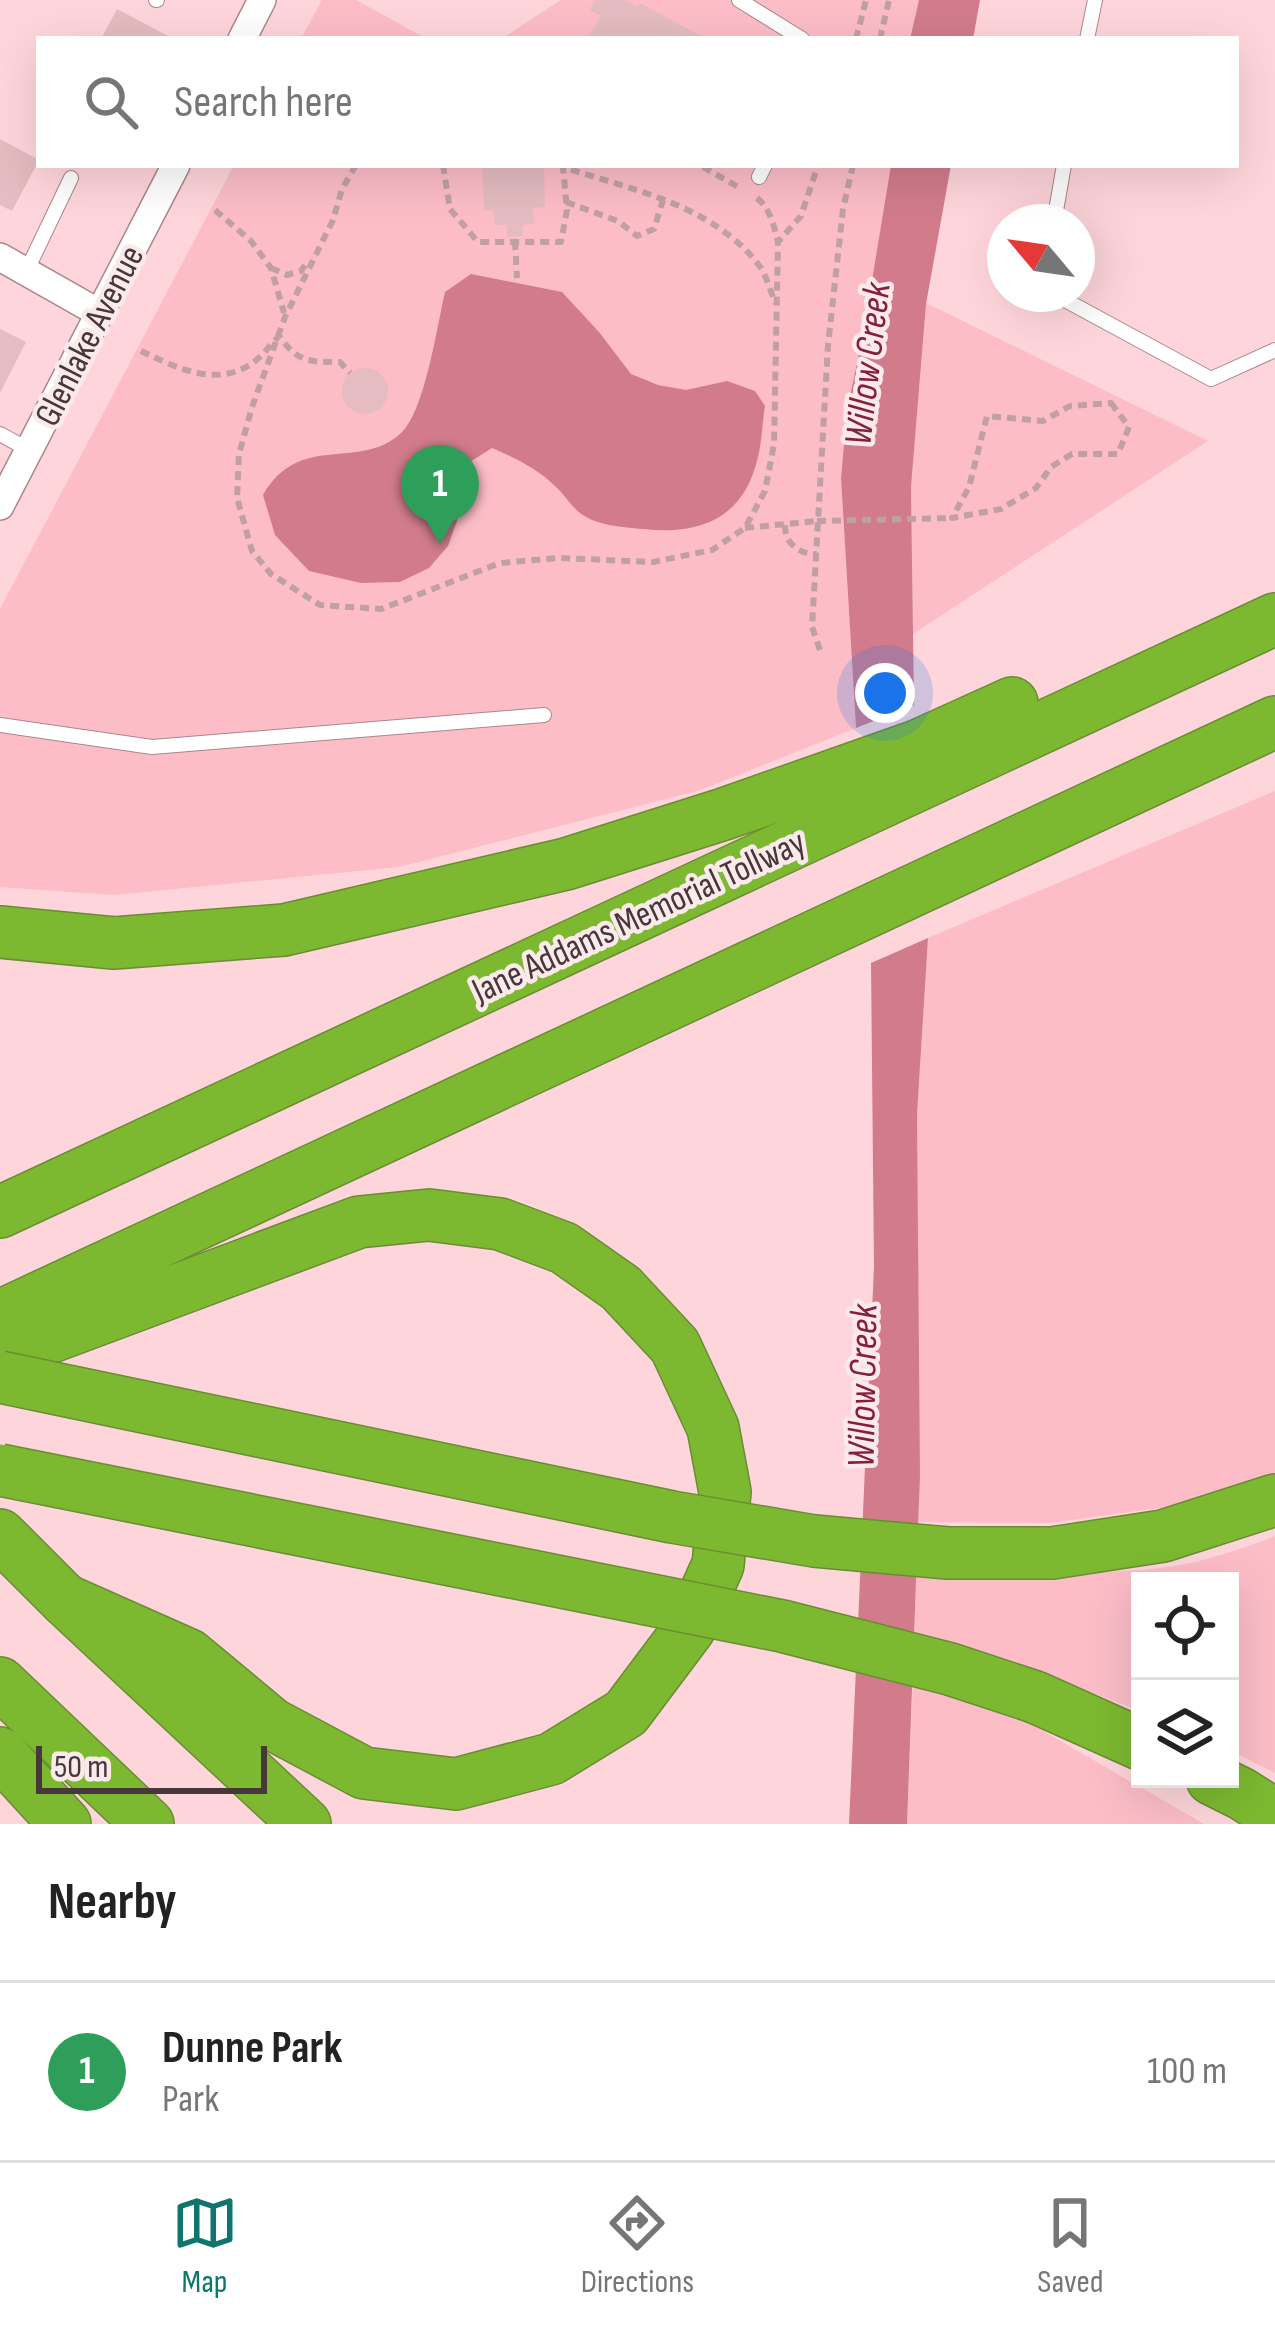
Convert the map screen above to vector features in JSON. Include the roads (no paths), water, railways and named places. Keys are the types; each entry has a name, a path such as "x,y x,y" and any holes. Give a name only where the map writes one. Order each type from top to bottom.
{"highway":[{"path":"0,932 114,943 284,930 566,864 916,746 1275,583"},
{"name":"Jane Addams Memorial Tollway","path":"0,1211 1275,619"},
{"path":"0,1316 1275,722"},
{"path":"1191,764 1275,745"},
{"path":"0,1356 358,1222 429,1215 500,1224 564,1248 621,1288 675,1346 713,1427 725,1492 718,1565 689,1629 626,1712 551,1759 456,1784 364,1773 272,1724 189,1655 65,1600"},
{"path":"0,1378 814,1541 948,1553 1052,1553 1163,1535 1275,1500"},
{"path":"0,1470 782,1625 950,1669 1035,1697 1131,1740"},
{"path":"0,1534 305,1824"},
{"path":"0,1683 148,1824"},
{"path":"0,1753 65,1824"},
{"path":"1230,1788 1275,1815"}],"street":[{"path":"244,36 262,0"},
{"name":"Glenlake Avenue","path":"0,506 174,168"},
{"path":"0,257 99,313"}],"lane":[{"path":"739,0 797,36"},
{"path":"1089,36 1095,0"},
{"path":"1057,204 1063,168"},
{"path":"26,272 71,178"},
{"path":"1087,312 1211,380 1275,350"},
{"path":"0,434 29,449"},
{"path":"0,725 152,747 544,715"}],"water":[{"path":"919,0 980,0 974,36 911,36"},
{"name":"Willow Creek","path":"891,168 950,168 926,304 911,487 914,705 856,728 841,478 847,410"},
{"path":"471,274 562,292 631,374 686,390 727,381 755,391 765,406 761,441 741,497 729,510 699,526 663,530 610,525 580,513 541,474 492,448 462,467 457,521 448,546 429,568 400,582 361,583 309,571 275,535 263,495 294,464 367,450 401,433 423,388 445,292"},
{"path":"928,938 917,1114 920,1475 907,1824 849,1824 874,1267 871,963"}],"place":[{"name":"Dunne Park","path":"440,544"}]}
